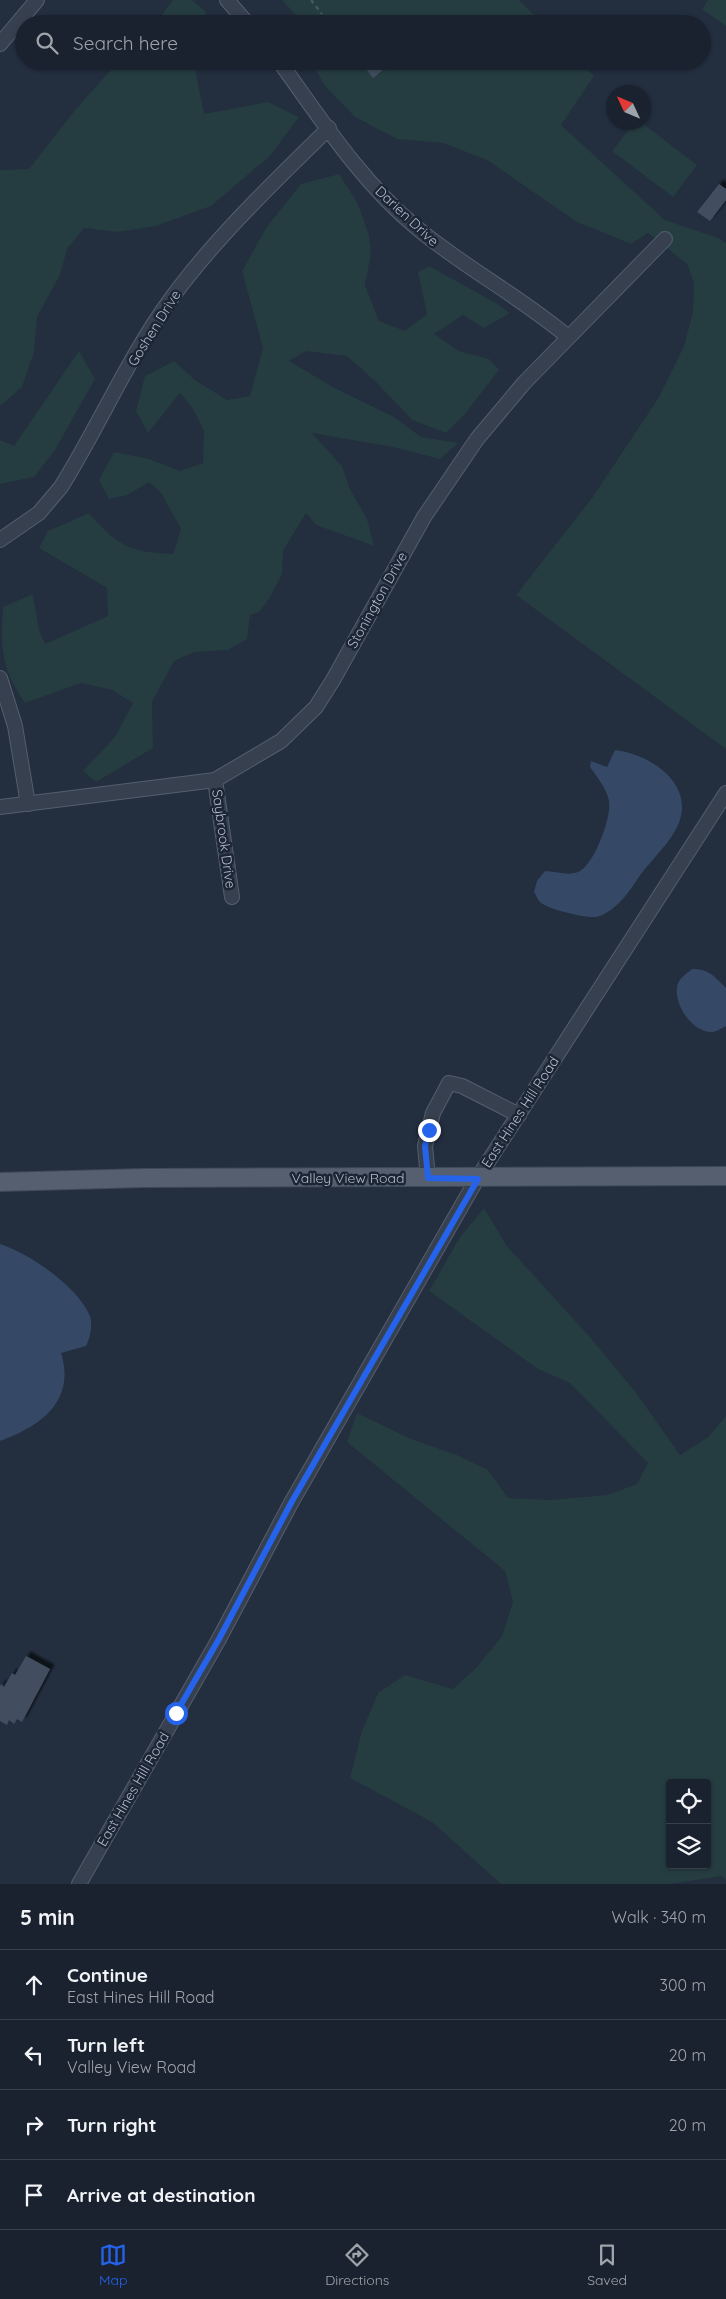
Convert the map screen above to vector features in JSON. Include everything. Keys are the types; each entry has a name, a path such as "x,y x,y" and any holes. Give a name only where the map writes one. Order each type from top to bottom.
{"main road":[{"name":"Valley View Road","path":"0,1182 143,1178 478,1179 726,1176"}],"street":[{"path":"24,15 37,0"},
{"path":"227,0 240,15"},
{"path":"0,44 15,26"},
{"name":"Darien Drive","path":"286,70 363,172 416,227 450,255 542,316 568,337"},
{"name":"Goshen Drive","path":"0,540 39,513 61,487 169,302 206,253 329,128"},
{"name":"Stonington Drive","path":"0,807 215,780 268,751 300,725 316,707 333,680 402,555 458,466 497,413 568,337 665,239"},
{"path":"0,678 15,726 28,804"},
{"name":"Saybrook Drive","path":"215,780 232,898"},
{"name":"East Hines Hill Road","path":"79,1884 219,1639 291,1503 478,1179 726,793"},
{"path":"428,1178 425,1146 433,1113 449,1083 462,1086 519,1115"}],"path":[{"path":"311,0 322,14"}],"green space":[{"path":"173,0 192,0 206,12 206,15 162,15"},
{"path":"282,0 519,0 534,15 296,15"},
{"path":"708,0 726,0 726,26 711,15 702,9"},
{"path":"111,70 197,70 204,114 268,102 299,117 270,156 211,206 156,226 118,232 84,228 67,249 60,275 37,317 34,352 22,387 0,406 0,170 29,169 75,110"},
{"path":"316,70 588,70 594,76 561,125 665,220 718,238 726,243 726,749 516,595 592,498 659,397 684,346 693,312 694,283 687,264 648,233 631,244 577,222 487,160 443,143 397,139 355,117 325,86"},
{"path":"628,130 651,130 697,165 673,197 612,151"},
{"path":"339,174 357,202 369,235 371,253 365,285 379,321 405,331 427,314 418,272 429,266 496,303 510,313 484,328 463,315 434,334 459,351 489,359 499,370 465,414 446,433 412,420 376,382 347,356 306,351 289,361 333,387 394,417 421,437 458,443 440,459 393,447 312,433 342,466 349,487 367,519 374,546 316,525 306,513 283,551 282,574 269,599 259,612 250,615 247,639 228,650 194,652 174,661 152,702 153,748 96,782 83,771 115,737 133,703 112,690 81,683 25,703 11,679 4,657 2,646 3,607 33,594 39,630 45,644 108,616 107,588 39,548 48,531 89,513 108,533 125,545 145,551 173,554 181,529 161,493 149,482 127,495 109,499 99,480 114,452 149,459 180,471 203,463 204,431 193,409 180,393 148,433 136,411 145,376 174,361 195,380 227,400 250,396 263,348 242,271 266,228 301,184"},
{"path":"79,351 95,379 55,450 34,477 0,484 0,440 14,446"},
{"path":"484,1208 507,1246 590,1337 637,1394 680,1455 708,1437 726,1416 726,1880 722,1876 670,1884 501,1884 432,1822 350,1778 362,1731 378,1693 405,1675 453,1689 476,1668 502,1636 513,1602 505,1571 347,1442 357,1413 411,1439 457,1455 488,1470 508,1498 551,1500 607,1495 637,1484 648,1463 570,1383 538,1369 429,1291 460,1237"}],"water":[{"path":"615,750 642,758 655,765 675,784 681,797 682,810 675,832 626,895 611,910 600,916 590,917 544,905 534,892 537,881 545,871 567,874 576,873 585,867 596,850 608,818 609,801 601,783 590,767 591,761 607,767"},
{"path":"692,969 707,972 726,988 726,1026 712,1032 705,1031 698,1028 686,1017 679,1002 677,987 683,977"},
{"path":"0,1244 25,1255 64,1283 84,1305 90,1316 91,1323 90,1335 86,1346 61,1353 64,1385 59,1398 51,1409 29,1428 0,1441"}],"building":[{"path":"367,70 383,70 373,78"},
{"path":"719,184 726,189 726,200 710,221 697,212"},
{"path":"26,1656 50,1669 22,1722 17,1719 14,1724 9,1720 7,1725 0,1721 0,1686 1,1684 4,1687 12,1673 15,1675"}],"route":[{"path":"176,1713 219,1639 291,1503 478,1179 428,1178 425,1146 429,1130"}]}
